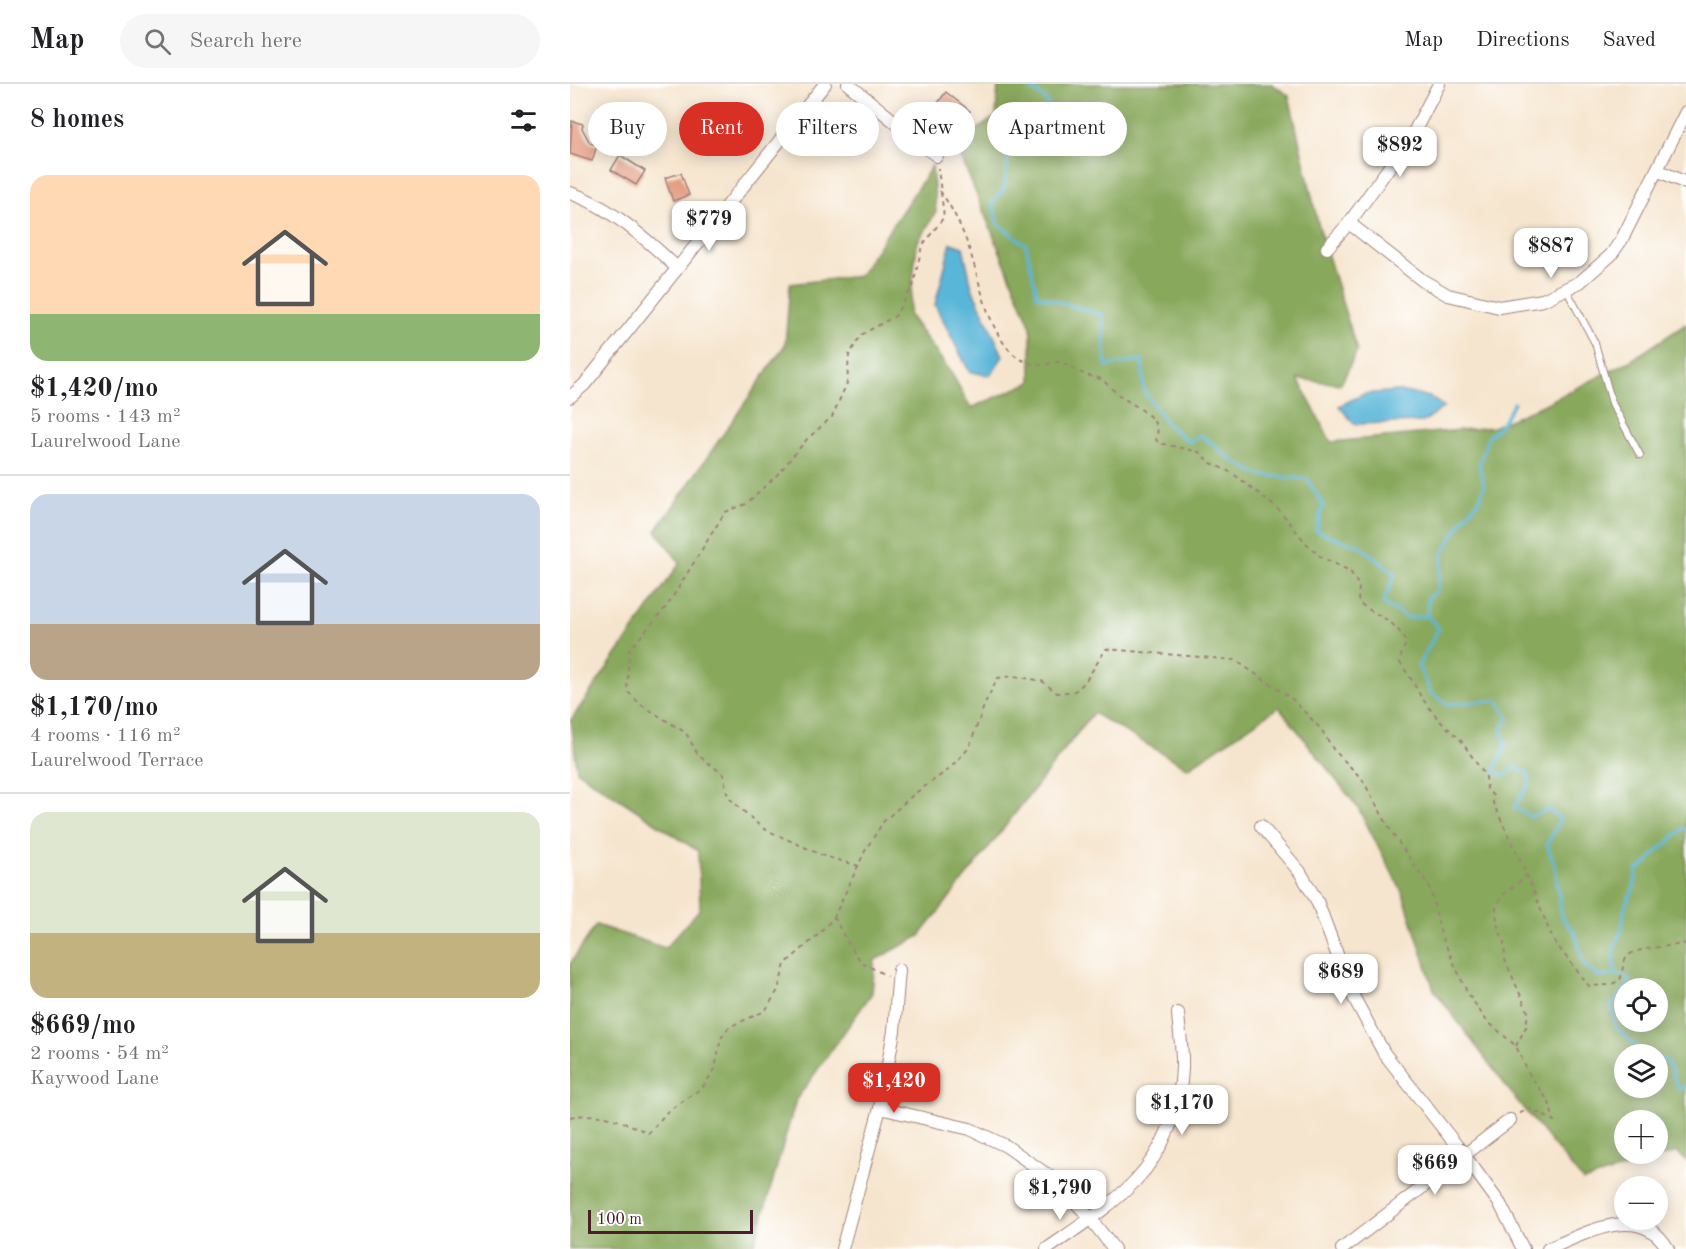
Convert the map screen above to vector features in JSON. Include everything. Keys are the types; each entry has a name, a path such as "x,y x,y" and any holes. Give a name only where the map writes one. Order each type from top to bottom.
{"street":[{"path":"570,397 584,385 825,84"},
{"path":"848,84 891,119"},
{"path":"1327,248 1349,223 1413,134 1439,84"},
{"path":"1349,223 1422,280 1458,298 1499,307 1543,300 1580,282 1611,255 1622,239 1686,112"},
{"path":"1657,170 1686,183"},
{"path":"570,193 600,206 656,248 677,268"},
{"path":"1261,826 1300,872 1317,901 1352,994 1384,1053 1500,1204 1523,1249"},
{"path":"842,1249 880,1108 894,1031 894,974"},
{"path":"1047,1249 1135,1181 1153,1157 1168,1131 1178,1102 1182,1068 1178,1013"},
{"path":"880,1108 970,1129 1006,1146 1056,1181 1090,1218 1114,1249"},
{"path":"1342,1249 1510,1120"},
{"path":"1548,1249 1610,1224 1632,1224 1652,1231 1668,1249"}],"lane":[{"path":"1566,289 1595,343 1612,403 1640,455"}],"path":[{"path":"859,866 824,856 762,828 728,797 723,774 698,755 686,733 639,704 627,691 629,650 667,606 725,512 746,504 779,473 807,439 832,417 847,382 849,355 861,335 895,316 913,286 922,246 944,217 937,156"},
{"path":"940,191 953,210 967,241 981,291 1001,339 1009,349 1022,360 1031,363 1044,365 1059,361 1084,374 1099,378 1119,396 1143,411 1156,425 1159,433 1156,440 1159,443 1199,452 1209,462 1232,473 1280,511 1306,543 1321,557 1350,571 1359,585 1358,602 1402,631 1406,643 1399,661 1421,697 1440,721 1460,739 1486,777 1487,789 1493,796 1493,804 1527,875 1553,940 1589,986 1610,986 1620,980 1628,955 1634,951 1672,947 1686,943"},
{"path":"570,1117 588,1114 620,1120 649,1133 667,1112 702,1088 715,1069 721,1038 729,1027 765,1011 778,990 784,964 820,933 834,917 866,849 884,821 914,794 948,770 969,748 985,703 998,678 1014,676 1042,681 1057,693 1075,691 1085,682 1106,649 1234,660 1291,698 1321,729 1333,749 1362,779 1391,831 1430,888 1441,935 1467,992 1486,1020 1516,1047 1528,1072 1549,1102 1554,1120 1529,1108 1510,1120"},
{"path":"1516,1047 1526,1027 1528,1012 1505,960 1504,943 1497,924 1496,908 1502,896 1527,875"},
{"path":"834,917 861,962 894,974"}],"green space":[{"path":"998,84 1272,84 1289,96 1318,223 1357,351 1341,384 1298,379 1331,442 1493,427 1541,406 1630,361 1686,324 1686,1161 1677,1152 1668,1155 1668,1110 1614,1110 1614,1164 1638,1164 1583,1181 1518,1102 1434,990 1403,894 1358,808 1279,707 1188,768 1093,713 920,936 875,960 872,993 796,1100 753,1249 570,1249 570,964 596,925 665,948 700,909 698,851 577,771 571,720 680,563 656,531 785,345 790,284 859,276 932,166 936,212 917,243 909,315 952,374 971,408 1031,382 1031,327 961,156 975,156 975,131 987,123 987,156 1127,156 1127,102 997,102"}],"water":[{"path":"951,243 963,247 972,288 1003,356 990,376 969,371 935,305"},
{"path":"1399,391 1430,397 1444,407 1423,422 1354,424 1339,406 1364,394"}],"building":[{"path":"946,92 959,102 938,102"},
{"path":"572,121 583,124 582,128 588,139 588,156 594,156 592,161 570,154"},
{"path":"622,156 645,171 636,185 611,170"},
{"path":"681,173 689,195 673,201 665,178"}],"waterway":[{"path":"1025,84 1045,99 1057,121 1043,144 1028,143 1017,120 1006,134 1009,155 1004,189 992,203 998,224 1026,245 1037,295 1102,315 1106,366 1142,360 1144,391 1167,424 1189,442 1201,435 1232,460 1259,475 1307,479 1323,505 1316,531 1360,546 1395,574 1383,603 1407,618 1427,616 1439,628 1418,666 1432,694 1448,704 1497,700 1508,718 1501,730 1506,745 1494,771 1505,776 1516,767 1528,774 1530,783 1514,807 1531,817 1549,809 1560,819 1547,845 1555,866 1562,918 1575,933 1584,965 1599,977 1617,974 1627,978"},
{"path":"1427,616 1428,598 1437,591 1443,553 1463,519 1480,499 1484,485 1479,465 1488,437 1502,423 1514,403"},
{"path":"1617,974 1614,949 1622,929 1625,906 1634,888 1637,870 1682,829 1686,829"},
{"path":"1614,1002 1611,1005 1614,1018"},
{"path":"1621,1032 1634,1044"},
{"path":"1668,1063 1679,1090 1686,1086"}]}
